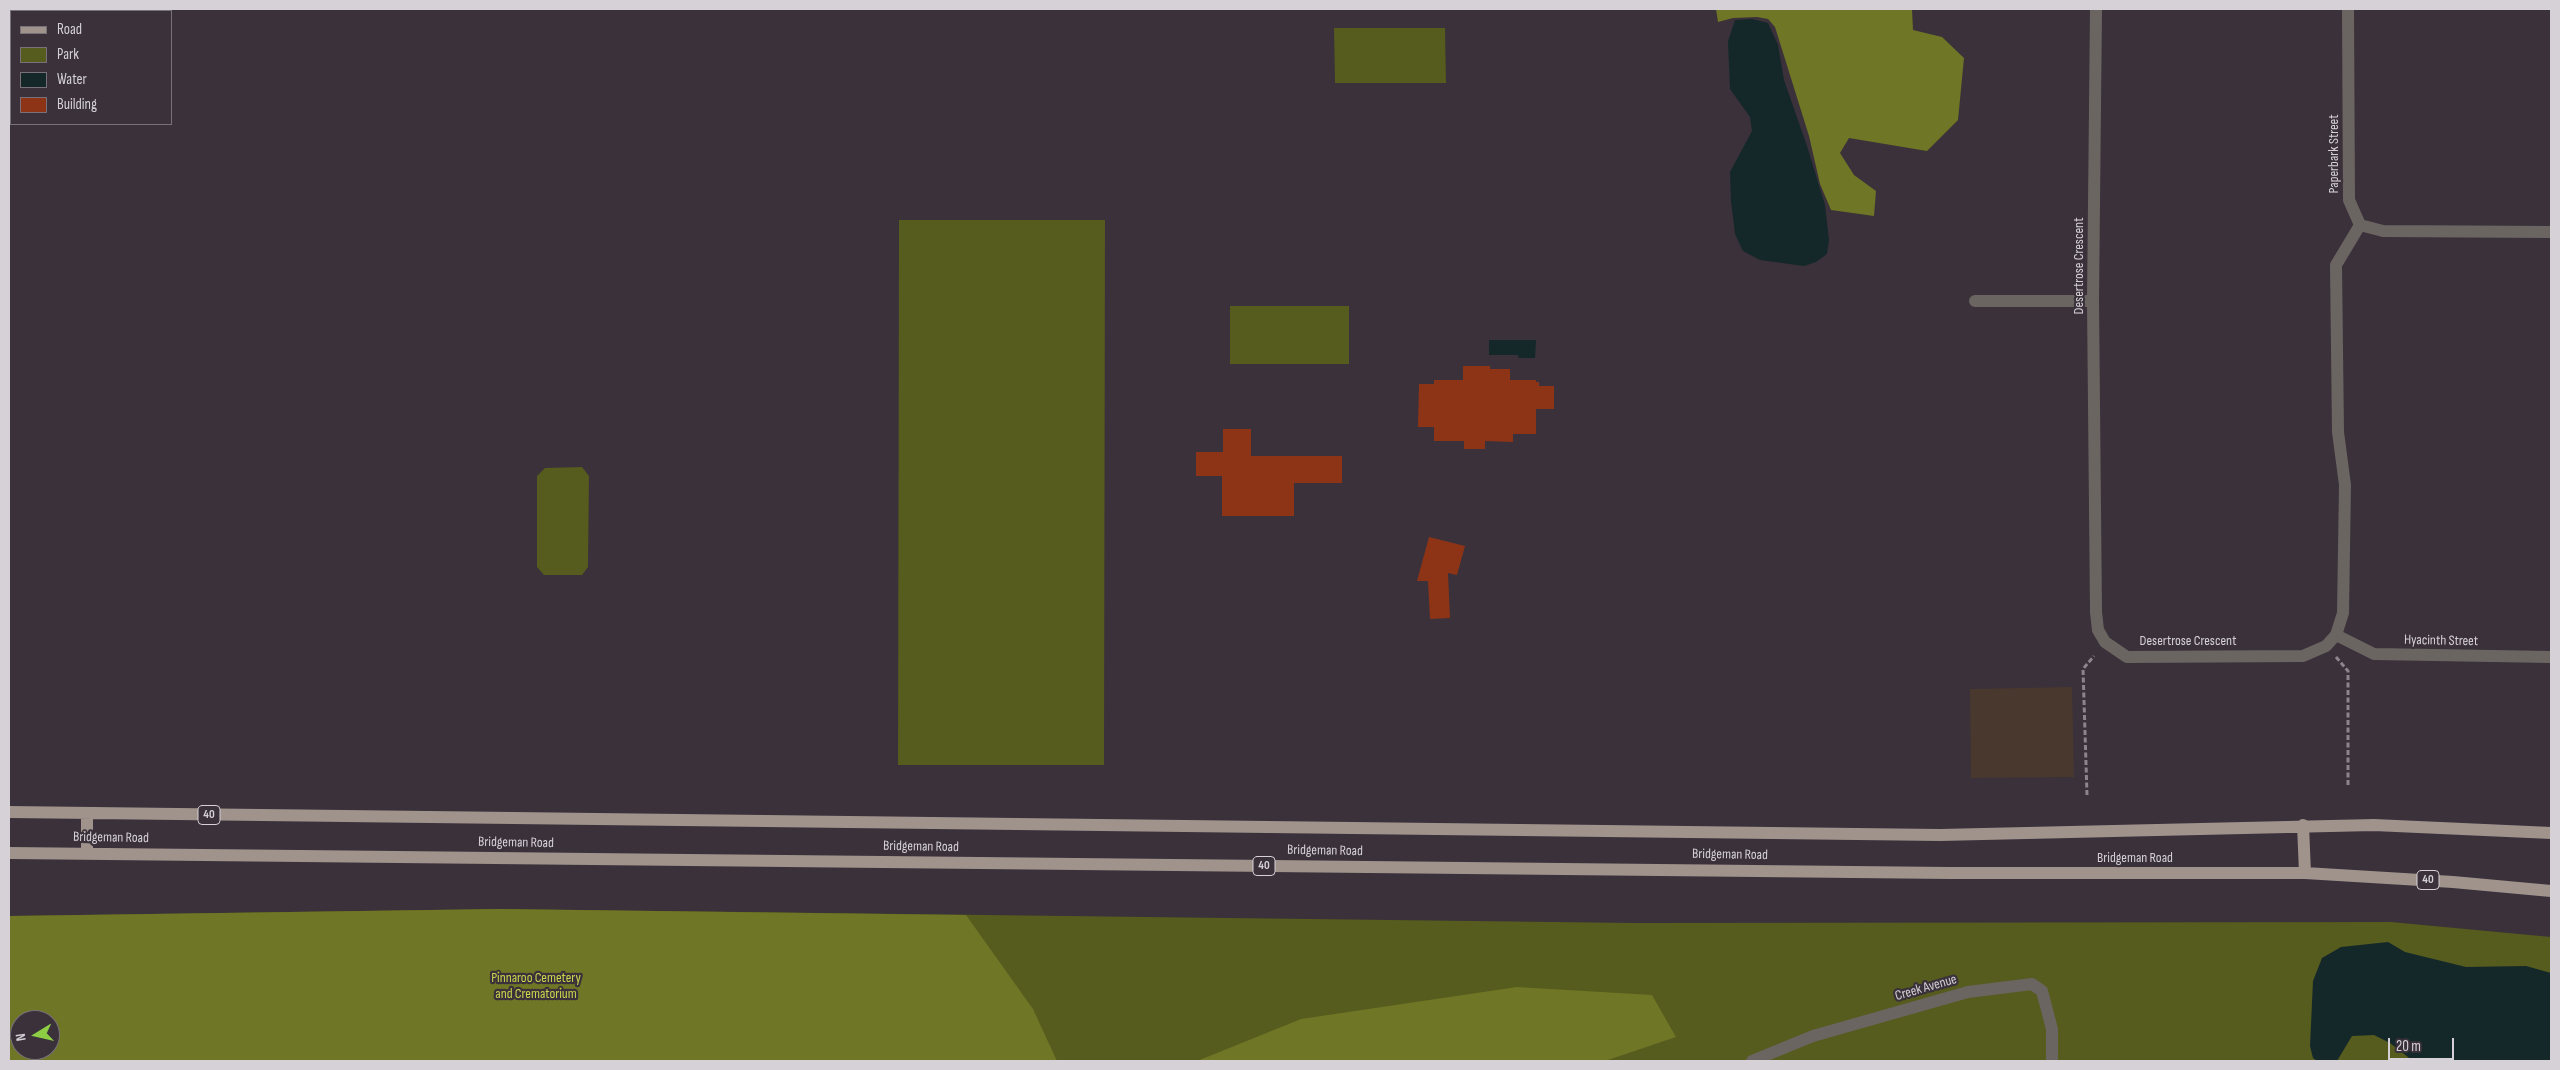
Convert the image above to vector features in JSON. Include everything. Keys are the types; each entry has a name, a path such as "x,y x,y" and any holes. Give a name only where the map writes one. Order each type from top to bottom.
{"main road":[{"name":"Bridgeman Road","path":"9,812 1940,834 2051,834 2303,826 2445,827 2551,833"},
{"path":"87,814 87,852"},
{"path":"2303,826 2305,873"},
{"name":"Bridgeman Road","path":"9,853 87,852 1950,873 2305,873 2453,882 2551,891"}],"street":[{"name":"Desertrose Crescent","path":"2096,9 2093,301 2096,612 2098,630 2105,642 2127,656 2303,656 2326,646 2336,635 2343,613 2345,485 2338,432 2336,266 2360,225"},
{"name":"Paperbark Street","path":"2348,9 2349,200 2360,225"},
{"path":"2360,225 2383,231 2551,232"},
{"path":"1975,301 2093,301"},
{"name":"Hyacinth Street","path":"2336,635 2374,654 2551,657"},
{"name":"Creek Avenue","path":"1752,1061 1813,1036 1968,992 2032,984 2042,991 2052,1029 2052,1061"}],"path":[{"path":"2087,795 2082,669 2105,642"},
{"path":"2326,646 2348,671 2348,787"}],"shaded area":[{"path":"2072,687 2074,777 1971,778 1970,689"}],"green space":[{"path":"1716,9 1912,9 1913,30 1942,37 1964,58 1958,120 1927,151 1849,138 1840,153 1854,175 1876,191 1874,216 1831,210 1820,184 1809,136 1775,27 1768,19 1757,17 1733,18 1718,22"},
{"path":"1334,28 1445,28 1446,83 1335,83"},
{"path":"899,220 1105,220 1104,765 898,765"},
{"path":"1230,306 1349,306 1349,364 1230,364"},
{"path":"582,467 589,476 588,567 582,575 544,575 537,567 537,476 545,468"},
{"name":"Pinnaroo Cemetery and Crematorium","path":"499,909 1635,923 2391,922 2551,937 2551,1061 9,1061 9,916"},
{"path":"499,909 966,915 1033,1009 1057,1061 9,1061 9,916"},
{"path":"1517,987 1652,995 1676,1037 1605,1061 1197,1061 1301,1019"}],"water":[{"path":"1752,19 1768,23 1778,45 1784,80 1825,205 1829,240 1827,254 1816,262 1804,266 1760,260 1743,251 1735,234 1730,172 1752,131 1750,117 1730,89 1728,41 1735,20"},
{"path":"1489,340 1536,340 1535,358 1519,358 1518,355 1489,355"},
{"path":"2388,942 2405,952 2466,967 2526,966 2551,973 2551,1061 2413,1061 2390,1043 2374,1035 2352,1036 2337,1061 2317,1061 2313,1058 2310,1046 2313,981 2322,958 2341,947"}],"building":[{"path":"1463,366 1490,366 1490,369 1510,369 1510,380 1536,380 1536,382 1539,382 1539,386 1554,386 1554,409 1536,409 1536,434 1513,434 1513,442 1485,441 1485,449 1464,449 1464,441 1434,441 1434,427 1418,427 1419,384 1434,384 1434,380 1463,380"},
{"path":"1223,429 1251,429 1251,456 1342,456 1342,483 1294,483 1294,516 1222,516 1222,476 1196,476 1196,452 1223,452"},
{"path":"1429,537 1465,546 1457,575 1448,573 1450,618 1430,619 1428,581 1417,581"}]}
